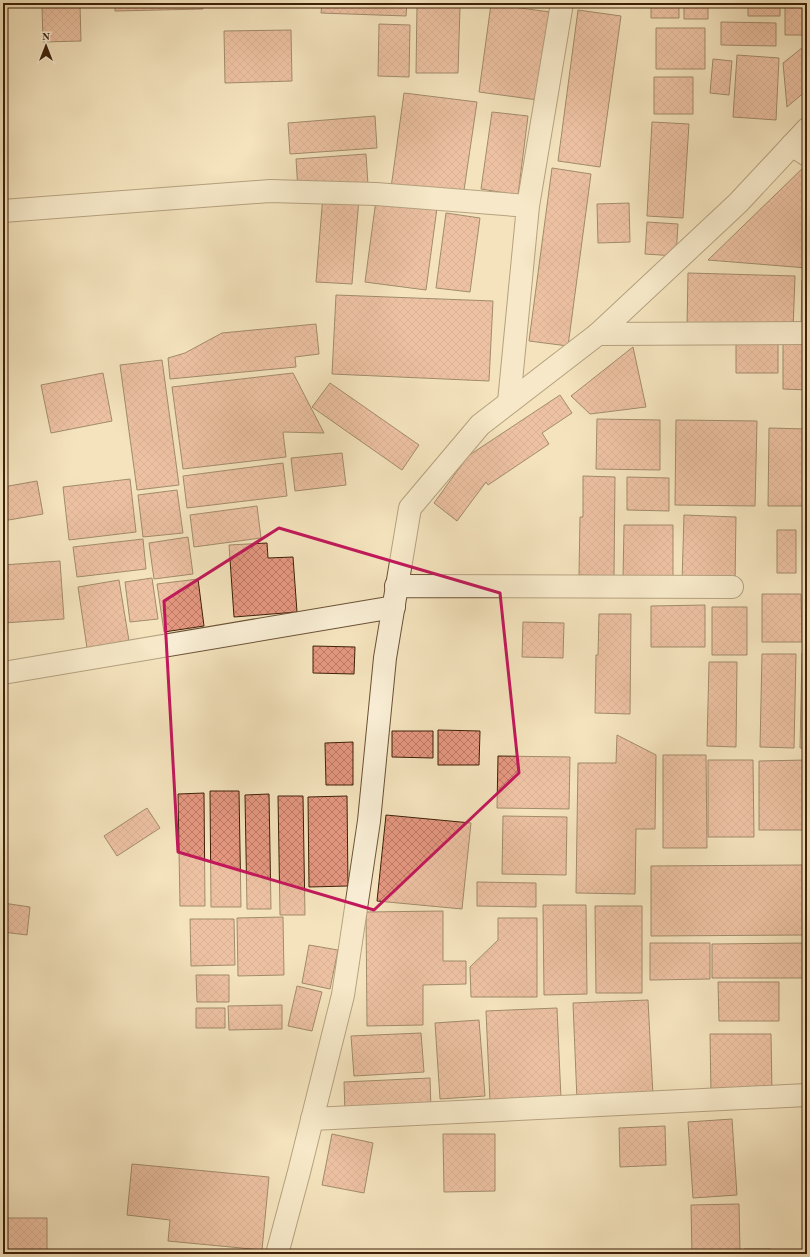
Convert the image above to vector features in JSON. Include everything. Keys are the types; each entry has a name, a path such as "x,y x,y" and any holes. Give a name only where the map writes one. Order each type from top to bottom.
{"street":[{"path":"509,402 528,206 562,3"},
{"path":"277,1254 343,995 369,821 385,658 410,508 480,425 598,334 738,203 799,150 807,129"},
{"path":"3,211 270,191 376,194 528,206"},
{"path":"598,334 807,333"},
{"path":"3,673 395,596 732,587"},
{"path":"312,1119 807,1095"}],"highlighted area":[{"path":"279,528 500,593 519,773 374,910 178,852 164,601"}],"building":[{"path":"115,3 202,3 203,9 115,11"},
{"path":"322,3 407,3 406,16 321,13"},
{"path":"651,3 679,3 679,18 651,18"},
{"path":"684,3 708,3 708,19 684,19"},
{"path":"748,3 780,3 780,16 748,16"},
{"path":"785,3 807,3 807,35 785,35"},
{"path":"491,4 550,12 538,100 479,92"},
{"path":"80,5 81,41 43,42 42,6"},
{"path":"417,6 460,7 458,73 416,73"},
{"path":"578,10 621,16 600,167 558,161"},
{"path":"721,22 776,23 776,46 721,45"},
{"path":"379,24 410,25 409,77 378,76"},
{"path":"656,28 705,28 705,69 656,69"},
{"path":"291,30 292,81 225,83 224,31"},
{"path":"807,44 807,90 787,107 783,63"},
{"path":"737,55 779,58 776,120 733,117"},
{"path":"713,59 732,61 729,95 710,93"},
{"path":"654,77 693,77 693,114 654,114"},
{"path":"404,93 477,102 463,197 391,188"},
{"path":"492,112 528,116 518,195 481,189"},
{"path":"375,116 377,148 290,154 288,123"},
{"path":"652,122 689,124 683,218 647,216"},
{"path":"366,154 368,185 298,190 296,159"},
{"path":"807,164 807,268 708,260"},
{"path":"552,168 591,174 568,346 529,341"},
{"path":"323,195 359,198 352,284 316,282"},
{"path":"376,200 437,208 426,290 365,282"},
{"path":"629,203 630,242 598,243 597,204"},
{"path":"446,213 480,218 470,292 436,288"},
{"path":"647,222 678,224 676,256 645,254"},
{"path":"688,273 795,276 793,330 687,327"},
{"path":"802,280 807,280 807,330 801,330"},
{"path":"336,295 493,301 489,381 332,374"},
{"path":"316,324 319,354 295,357 296,367 170,379 168,358 185,353 222,333"},
{"path":"783,335 807,336 807,390 783,389"},
{"path":"736,337 778,338 778,373 736,373"},
{"path":"633,347 646,407 590,414 571,396"},
{"path":"162,360 179,485 137,490 120,365"},
{"path":"103,373 112,421 51,433 41,385"},
{"path":"293,373 324,433 283,432 286,457 183,469 172,387"},
{"path":"330,383 419,445 402,470 312,407"},
{"path":"560,395 572,413 542,433 549,444 488,485 486,482 457,521 434,503 468,456"},
{"path":"597,419 660,420 660,470 596,469"},
{"path":"676,420 757,421 755,506 675,505"},
{"path":"769,428 807,429 807,506 768,506"},
{"path":"342,453 346,485 295,491 291,458"},
{"path":"283,463 287,496 187,508 183,476"},
{"path":"583,476 615,477 614,576 579,575 580,517 583,517"},
{"path":"627,477 669,478 669,511 627,510"},
{"path":"130,479 136,532 69,540 63,487"},
{"path":"37,481 43,514 3,521 3,487"},
{"path":"177,490 183,533 143,537 138,495"},
{"path":"257,506 261,538 194,547 190,515"},
{"path":"684,515 736,517 735,583 682,582"},
{"path":"624,525 673,525 673,580 623,579"},
{"path":"804,529 807,529 807,585 804,585"},
{"path":"777,530 796,530 796,573 777,573"},
{"path":"188,537 193,574 154,579 149,543"},
{"path":"143,539 146,569 77,577 73,547"},
{"path":"267,543 268,558 293,557 297,612 234,617 229,545"},
{"path":"60,561 64,619 3,623 3,565"},
{"path":"152,578 158,619 130,622 125,582"},
{"path":"198,579 204,626 164,632 157,584"},
{"path":"119,580 129,641 87,648 78,587"},
{"path":"807,592 807,638 806,638"},
{"path":"762,594 801,594 802,642 762,642"},
{"path":"705,605 705,647 651,647 651,606"},
{"path":"712,607 747,607 747,655 712,655"},
{"path":"599,614 631,614 630,714 595,713 596,655 598,655"},
{"path":"523,622 564,623 563,658 522,657"},
{"path":"313,646 355,647 354,674 313,673"},
{"path":"802,653 807,653 807,748 800,748"},
{"path":"762,654 796,654 794,748 760,747"},
{"path":"709,662 737,662 736,747 707,746"},
{"path":"438,730 480,731 479,765 438,765"},
{"path":"392,731 433,731 433,758 392,757"},
{"path":"617,735 656,755 655,829 636,829 635,894 576,893 578,763 616,763"},
{"path":"353,742 353,785 326,785 325,743"},
{"path":"663,755 706,755 707,848 663,848"},
{"path":"498,756 570,757 569,809 497,808"},
{"path":"708,760 753,760 754,837 708,837"},
{"path":"807,760 807,830 759,830 759,761"},
{"path":"210,791 239,791 241,907 211,907"},
{"path":"204,793 205,906 180,906 178,794"},
{"path":"269,794 271,909 247,909 245,795"},
{"path":"278,796 303,796 305,915 280,915"},
{"path":"347,796 348,886 309,887 308,797"},
{"path":"147,808 160,828 117,856 104,836"},
{"path":"386,815 471,823 462,909 377,901"},
{"path":"503,816 567,817 566,875 502,874"},
{"path":"802,865 803,935 651,936 651,866"},
{"path":"477,882 536,883 536,907 477,906"},
{"path":"3,903 30,907 27,935 3,932"},
{"path":"543,905 586,905 587,994 544,995"},
{"path":"595,906 642,906 642,993 596,993"},
{"path":"443,911 443,961 466,961 466,984 423,985 423,1025 367,1026 366,912"},
{"path":"283,917 284,975 238,976 237,918"},
{"path":"498,918 537,918 537,997 471,997 470,967 498,940"},
{"path":"190,919 234,919 235,965 191,966"},
{"path":"650,943 710,943 710,979 650,980"},
{"path":"807,943 807,978 712,978 712,944"},
{"path":"309,945 338,950 330,989 302,983"},
{"path":"196,975 229,975 229,1002 197,1002"},
{"path":"718,982 779,982 779,1021 719,1021"},
{"path":"297,986 322,992 312,1031 288,1026"},
{"path":"648,1000 653,1096 577,1100 573,1003"},
{"path":"282,1005 282,1029 229,1030 228,1006"},
{"path":"196,1008 225,1008 225,1028 196,1028"},
{"path":"557,1008 561,1099 490,1102 486,1011"},
{"path":"479,1020 485,1096 440,1099 435,1023"},
{"path":"421,1033 424,1072 354,1076 351,1036"},
{"path":"710,1034 771,1034 772,1093 711,1093"},
{"path":"430,1078 431,1110 345,1113 344,1082"},
{"path":"732,1119 737,1195 693,1198 688,1122"},
{"path":"665,1126 666,1165 620,1167 619,1128"},
{"path":"332,1134 373,1143 364,1193 322,1185"},
{"path":"443,1134 495,1134 495,1191 444,1192"},
{"path":"132,1164 269,1177 262,1250 168,1241 170,1220 127,1215"},
{"path":"739,1204 740,1253 692,1254 691,1205"},
{"path":"3,1218 47,1218 47,1254 3,1254"},
{"path":"744,1249 771,1249 771,1254 744,1254"},
{"path":"175,1250 205,1254 175,1254"}]}
